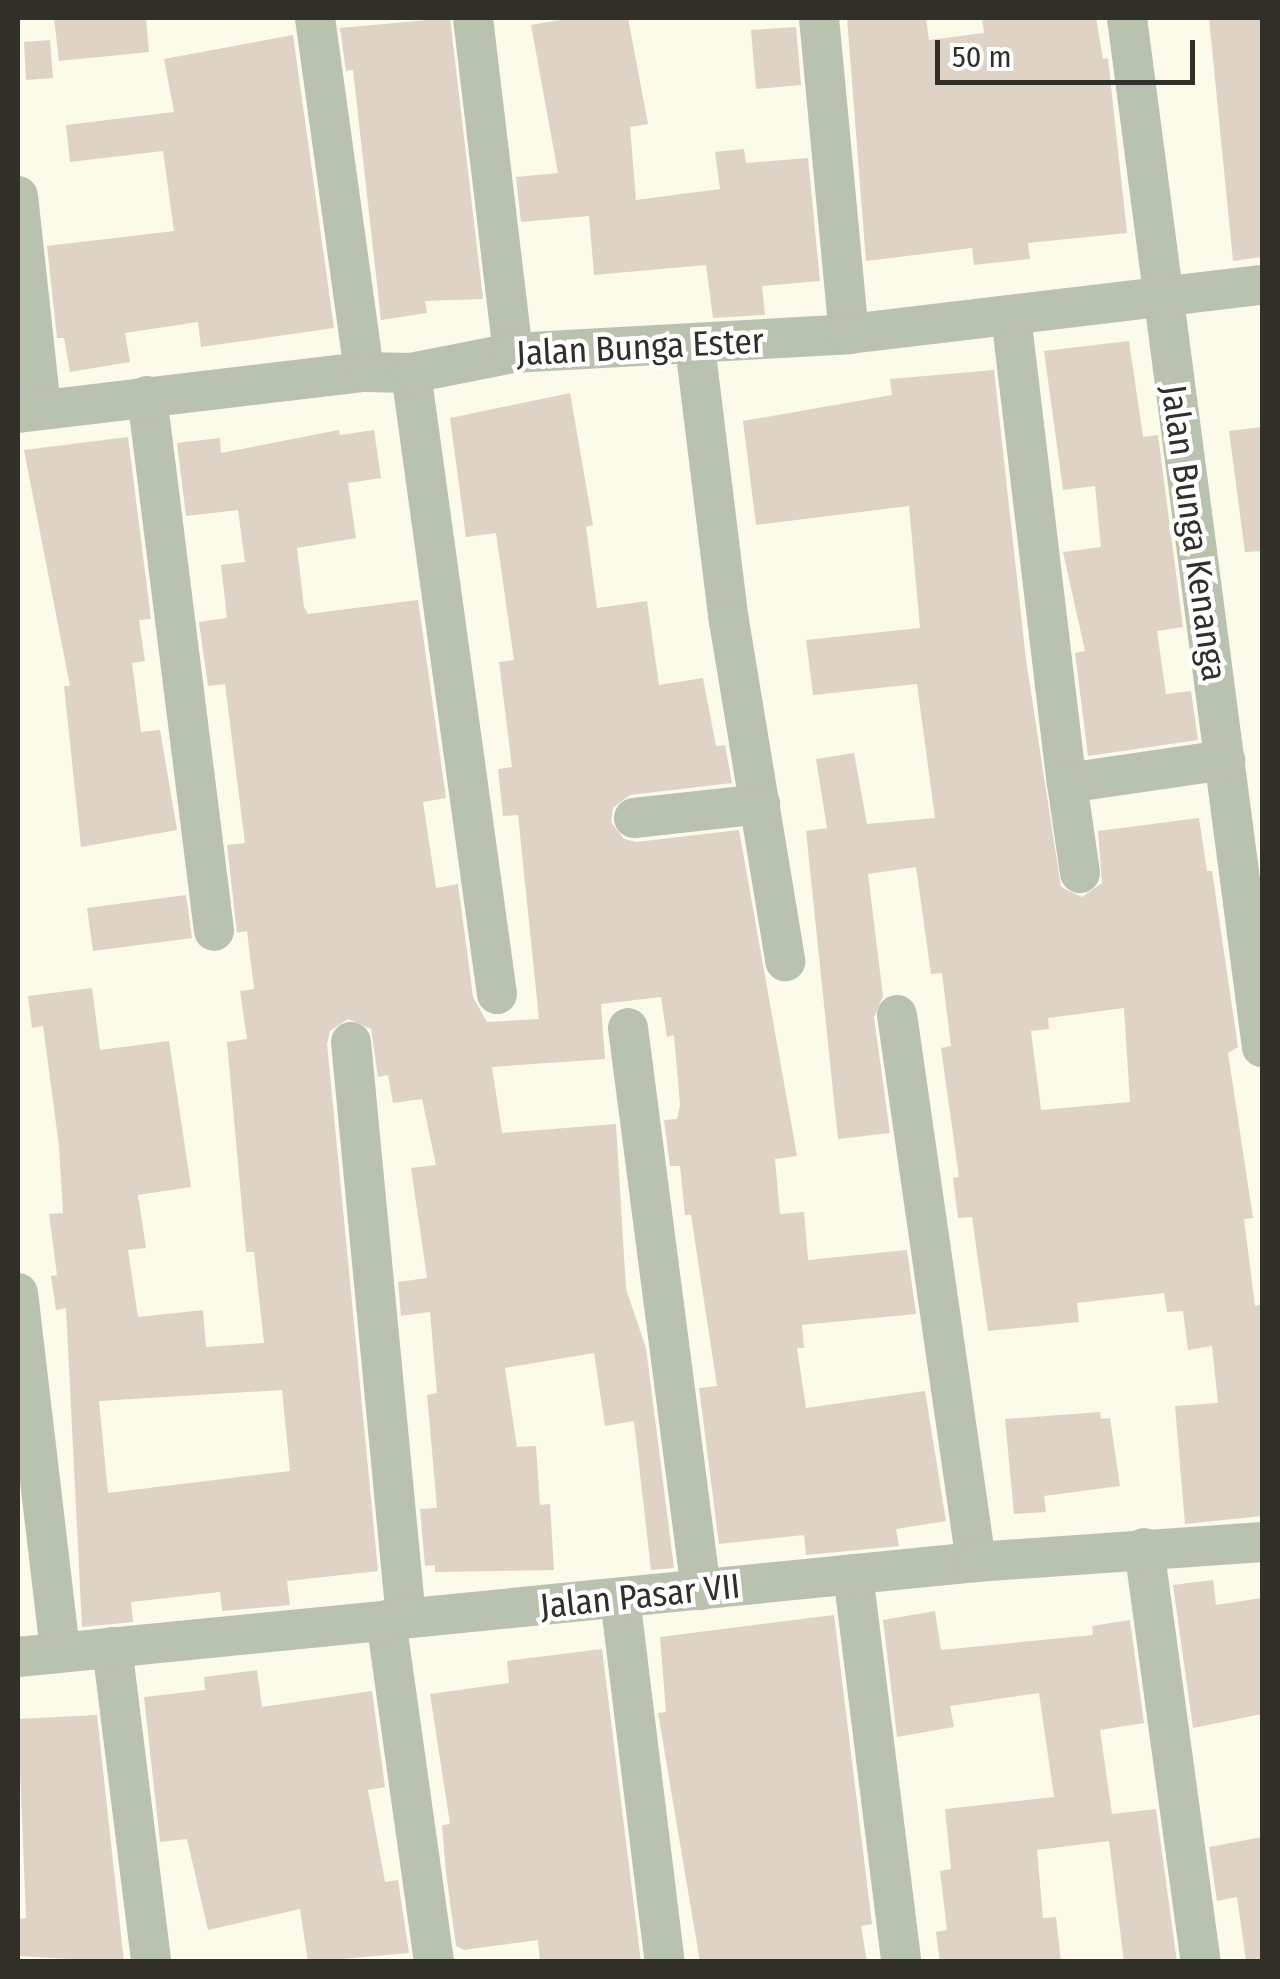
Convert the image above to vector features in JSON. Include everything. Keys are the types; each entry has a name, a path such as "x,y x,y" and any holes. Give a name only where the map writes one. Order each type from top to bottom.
{"street":[{"path":"315,18 364,372"},
{"path":"473,18 513,352"},
{"path":"819,18 849,334"},
{"name":"Jalan Bunga Kenanga","path":"1128,18 1262,1048"},
{"path":"18,196 29,411"},
{"name":"Jalan Bunga Ester","path":"29,411 364,372 411,373 513,352 695,346 849,334 1262,285"},
{"path":"1011,316 1080,873"},
{"path":"695,346 784,961"},
{"path":"411,373 497,994"},
{"path":"147,396 214,931"},
{"path":"1067,783 1225,760"},
{"path":"634,818 760,804"},
{"path":"897,1015 976,1562"},
{"path":"628,1028 700,1590"},
{"path":"351,1042 396,1619 434,1962"},
{"path":"18,1292 60,1652"},
{"name":"Jalan Pasar VII","path":"18,1657 976,1562 1262,1542"},
{"path":"1144,1548 1201,1962"},
{"path":"854,1574 902,1962"},
{"path":"620,1598 665,1962"},
{"path":"112,1647 152,1962"}],"building":[{"path":"54,18 146,18 149,52 59,61"},
{"path":"450,18 483,299 425,301 427,313 381,320 353,70 346,71 340,28"},
{"path":"572,18 628,18 648,124 630,127 636,200 720,189 715,152 744,149 746,163 808,158 820,281 762,286 765,315 713,318 706,265 594,275 589,216 521,222 516,177 558,173 531,25"},
{"path":"847,18 926,18 929,40 984,33 982,18 1096,18 1103,59 1108,58 1127,233 1028,243 1030,259 974,265 972,248 866,261"},
{"path":"1209,18 1262,18 1262,257 1233,261"},
{"path":"796,27 801,85 756,89 751,30"},
{"path":"293,35 334,328 201,347 198,322 125,333 130,362 70,372 64,338 57,338 47,246 174,231 163,151 70,162 66,125 174,112 164,59"},
{"path":"50,40 53,78 26,80 24,42"},
{"path":"1129,341 1143,437 1158,435 1183,627 1157,631 1166,694 1191,691 1198,740 1088,756 1075,653 1085,651 1063,552 1101,547 1095,486 1063,490 1044,351"},
{"path":"994,370 1026,660 1061,887 1082,897 1102,883 1098,831 1199,818 1207,871 1212,871 1238,1047 1228,1053 1253,1218 1244,1219 1255,1306 1262,1304 1262,1516 1185,1524 1175,1406 1218,1403 1212,1346 1188,1350 1183,1311 1167,1312 1164,1293 1077,1303 1079,1322 988,1331 972,1217 958,1218 953,1178 959,1177 941,1048 951,1046 942,973 931,974 916,867 868,874 883,996 874,1018 890,1133 838,1139 806,831 827,828 816,759 854,753 867,824 935,818 917,684 813,695 806,640 920,628 909,506 756,525 743,421 892,395 890,379","holes":["1124,1008 1130,1102 1041,1110 1031,1031 1049,1029 1048,1018"]},
{"path":"570,393 593,525 586,527 597,608 647,601 659,685 703,678 716,746 725,745 732,783 630,795 613,808 611,822 624,839 636,842 739,830 797,1156 775,1159 780,1214 804,1212 808,1260 907,1250 916,1314 802,1325 804,1348 797,1348 806,1408 925,1391 946,1521 896,1529 899,1546 806,1555 804,1535 719,1544 699,1388 717,1386 691,1215 685,1215 680,1166 670,1166 664,1120 677,1119 680,1105 674,1035 667,1037 661,997 601,1004 605,1059 492,1067 502,1133 616,1124 626,1289 646,1348 674,1568 651,1570 634,1421 605,1426 594,1353 505,1368 517,1447 536,1446 540,1505 550,1504 554,1570 435,1572 435,1565 425,1566 420,1509 437,1508 427,1395 437,1393 430,1312 401,1316 398,1282 427,1278 411,1168 436,1165 422,1099 393,1103 388,1075 378,1077 371,1029 348,1019 330,1031 327,1044 378,1571 287,1581 290,1605 222,1611 220,1592 131,1602 133,1622 82,1627 66,1308 56,1310 51,1276 57,1275 49,1214 63,1213 59,1146 43,1026 32,1028 28,996 92,988 100,1050 169,1041 191,1187 138,1195 146,1248 128,1250 138,1317 203,1310 206,1347 264,1343 254,1252 246,1252 227,1042 247,1039 240,991 254,989 247,931 237,933 227,845 245,843 225,684 208,686 199,622 227,618 221,565 245,562 238,510 186,516 177,443 220,438 221,453 339,430 340,435 374,430 381,478 348,483 356,538 297,548 304,607 308,614 418,600 446,798 423,802 436,888 458,884 473,997 487,1022 539,1019 518,815 503,816 498,769 512,767 499,662 514,660 496,533 466,537 450,418","holes":["282,1390 290,1471 108,1493 99,1401"]},
{"path":"1262,427 1262,551 1245,552 1229,431"},
{"path":"128,437 151,619 139,620 145,661 132,663 141,732 160,730 177,830 81,847 64,686 70,686 24,450"},
{"path":"186,895 192,938 93,951 87,908"},
{"path":"1100,1412 1101,1419 1110,1418 1120,1486 1044,1496 1046,1512 1014,1514 1005,1419"},
{"path":"1213,1580 1216,1605 1262,1598 1262,1714 1193,1728 1173,1585"},
{"path":"935,1611 941,1650 1093,1635 1092,1626 1130,1620 1144,1723 1100,1730 1112,1814 1156,1809 1177,1962 1124,1962 1109,1841 1037,1850 1043,1918 1056,1917 1061,1962 940,1962 936,1932 947,1930 940,1871 951,1869 945,1809 1054,1797 1039,1693 950,1706 954,1727 897,1737 883,1620"},
{"path":"834,1615 872,1924 861,1926 867,1962 700,1962 658,1713 666,1712 660,1637"},
{"path":"602,1649 641,1962 540,1962 538,1940 464,1950 456,1946 446,1873 442,1825 450,1824 430,1694 509,1683 507,1661"},
{"path":"257,1670 262,1707 372,1691 385,1787 368,1790 385,1882 398,1880 409,1953 308,1962 300,1909 208,1930 187,1839 160,1842 144,1697 205,1690 204,1677"},
{"path":"97,1715 124,1962 18,1956 18,1919 26,1918 18,1719"},
{"path":"1262,1837 1262,1959 1246,1960 1237,1897 1217,1901 1209,1847"}]}
